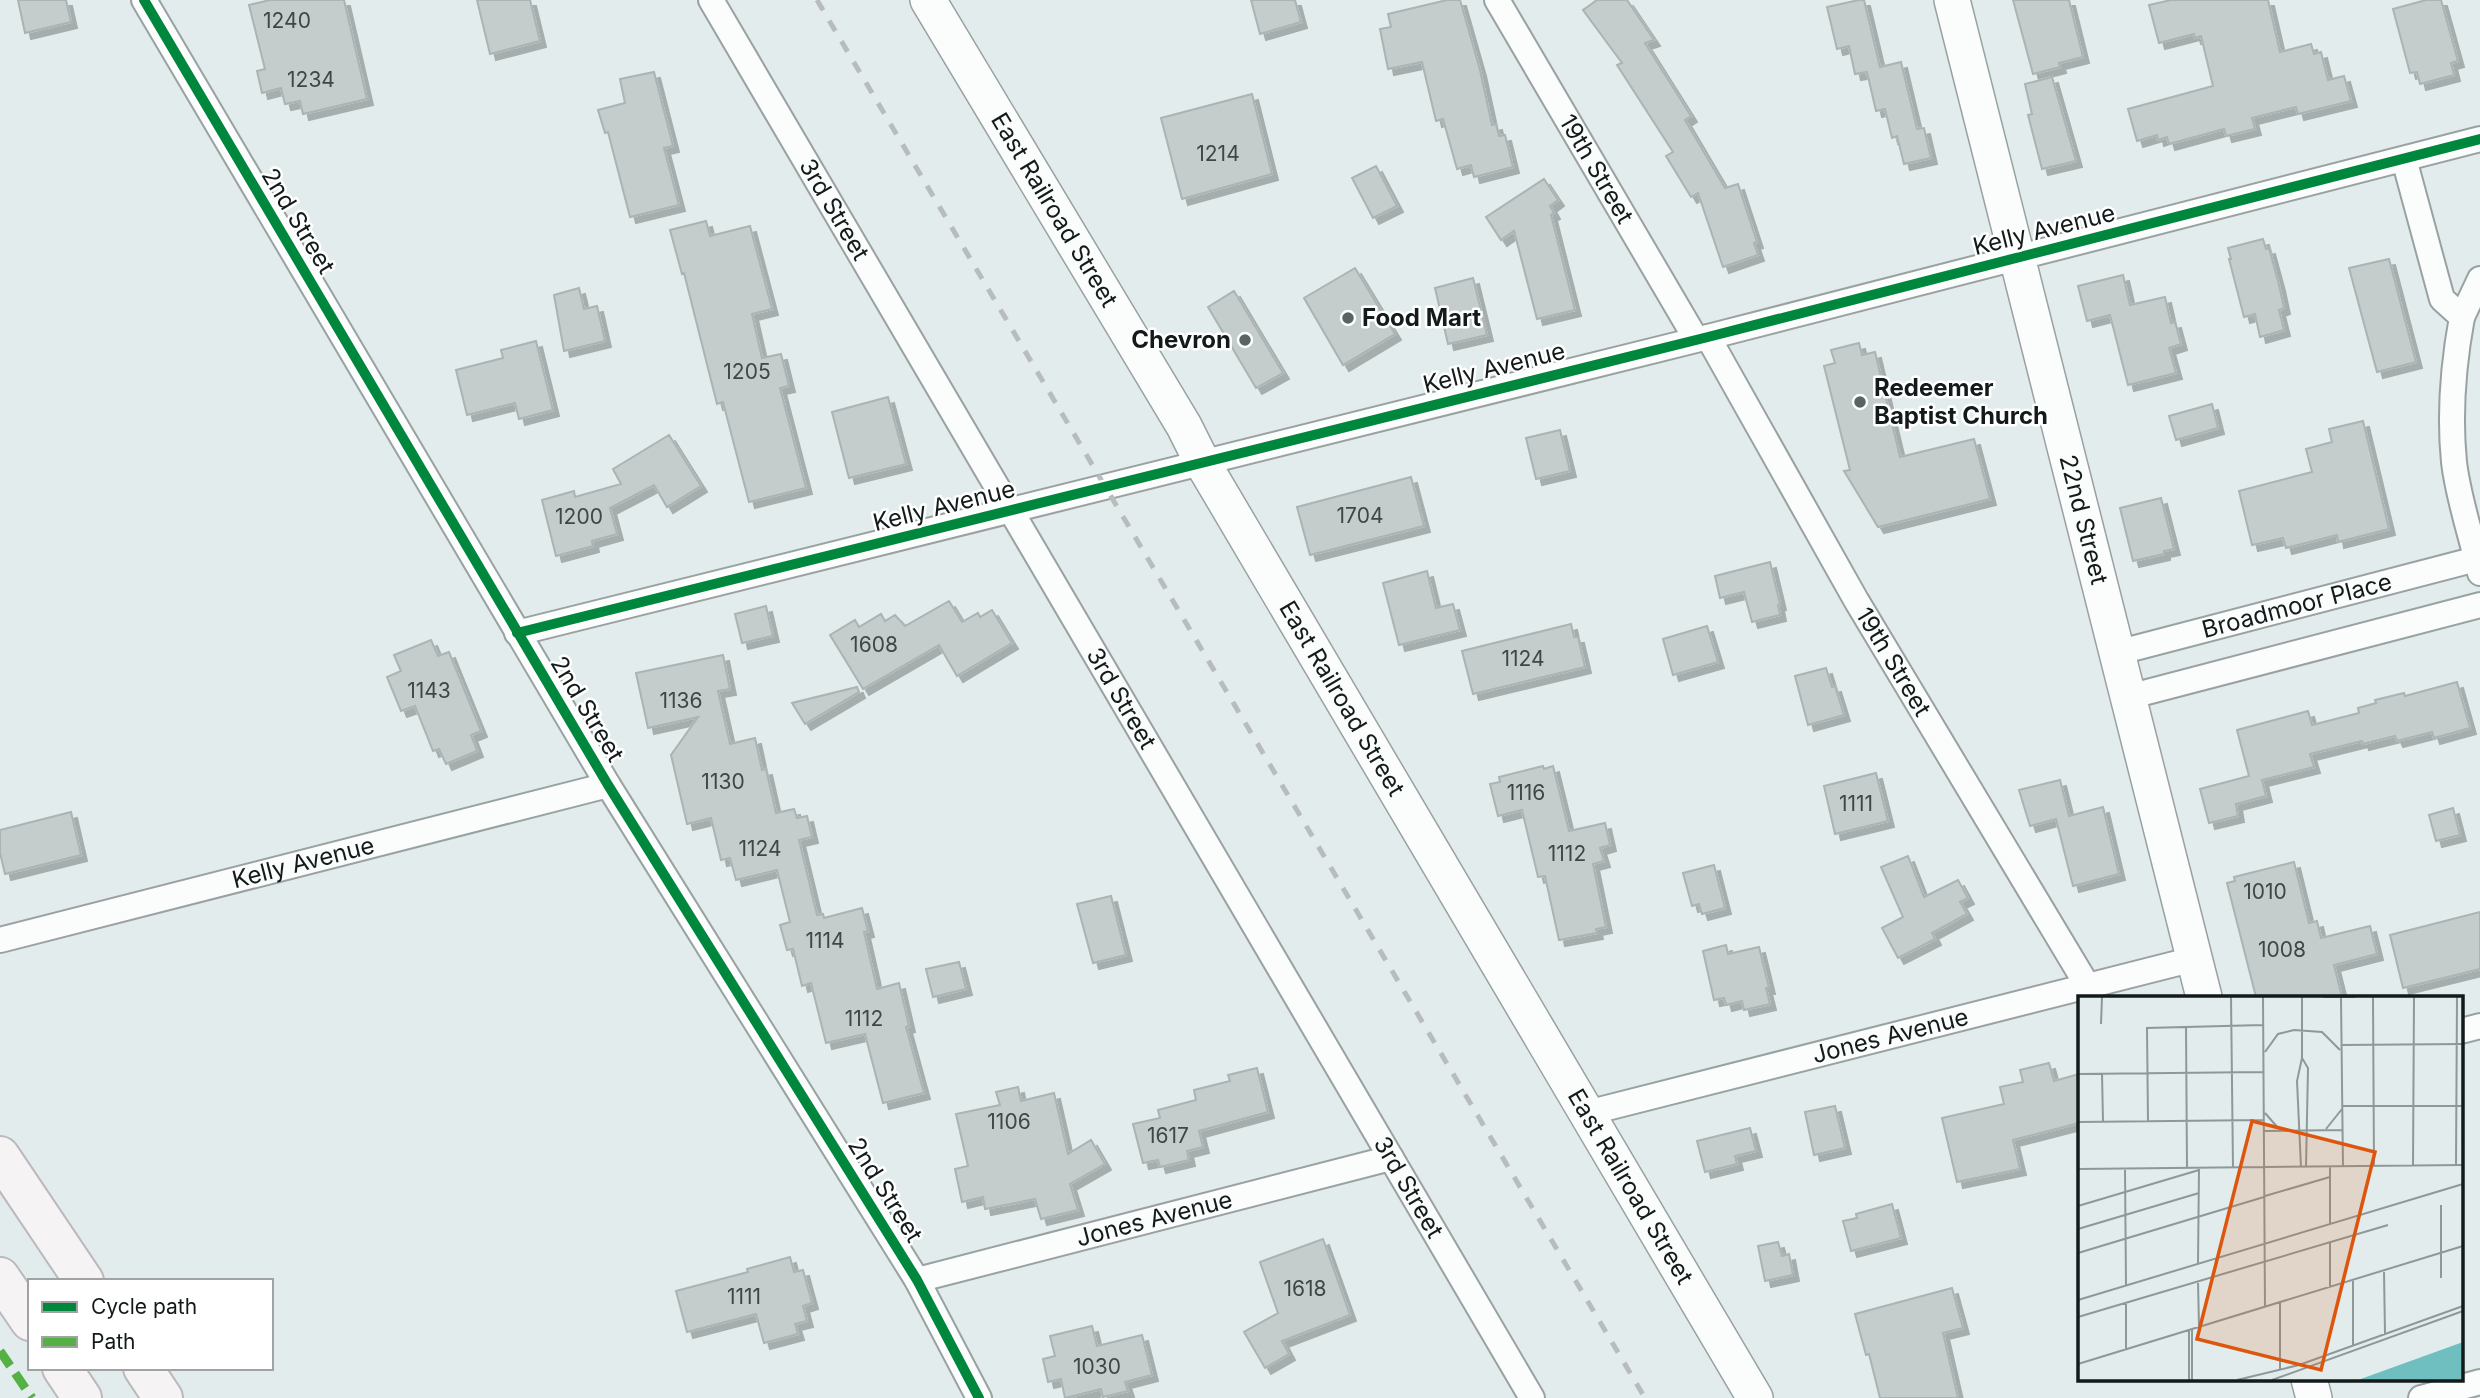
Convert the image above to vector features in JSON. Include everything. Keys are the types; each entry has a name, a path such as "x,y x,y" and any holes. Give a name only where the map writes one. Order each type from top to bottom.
{"main road":[{"path":"0,1156 83,1279"},
{"path":"0,1277 28,1318"},
{"path":"63,1370 82,1398"},
{"path":"144,1370 163,1398"}],"street":[{"name":"2nd Street","path":"144,0 608,785 917,1280 979,1398"},
{"name":"3rd Street","path":"711,0 1532,1398"},
{"name":"East Railroad Street","path":"929,0 1184,426 1202,462 1755,1398"},
{"name":"19th Street","path":"1497,0 1702,338 2087,985"},
{"name":"22nd Street","path":"1951,0 2204,996"},
{"name":"Kelly Avenue","path":"517,633 1702,338 2480,139"},
{"path":"2404,159 2442,299 2462,317"},
{"path":"2479,564 2454,464 2451,406 2453,366 2462,317 2480,279"},
{"name":"Broadmoor Place","path":"2116,653 2479,564"},
{"name":"Broadmoor Place","path":"2128,698 2480,605"},
{"name":"Kelly Avenue","path":"0,940 608,785"},
{"name":"Jones Avenue","path":"1587,1113 2194,959"},
{"path":"2462,1031 2480,1026"},
{"name":"Jones Avenue","path":"917,1280 1391,1158"},
{"path":"2309,1380 2314,1398"},
{"path":"2421,1398 2480,1382"}],"building":[{"path":"18,0 66,0 71,22 25,33"},
{"path":"270,0 344,0 367,99 303,114 300,101 285,104 281,88 262,93 257,71 265,69 249,5"},
{"path":"477,0 530,0 540,41 490,54"},
{"path":"1251,0 1295,0 1301,22 1260,34"},
{"path":"1447,0 1460,0 1492,125 1496,124 1499,136 1505,135 1513,167 1474,177 1471,165 1457,169 1443,119 1436,121 1422,62 1388,69 1380,29 1391,27 1388,14"},
{"path":"1597,0 1627,0 1654,40 1645,43 1691,116 1685,120 1725,188 1738,184 1757,242 1754,243 1758,255 1723,267 1698,193 1691,197 1666,156 1673,152 1617,65 1622,63 1583,10"},
{"path":"1864,0 1880,67 1901,62 1917,129 1924,128 1931,158 1904,164 1897,136 1892,138 1885,109 1876,111 1867,72 1855,74 1849,46 1837,49 1827,7"},
{"path":"2013,0 2069,0 2083,57 2033,74"},
{"path":"2171,0 2268,0 2280,52 2311,44 2314,54 2321,52 2328,80 2344,76 2351,101 2298,114 2296,107 2252,118 2255,129 2226,136 2224,129 2169,144 2167,137 2158,140 2157,135 2137,141 2128,109 2213,86 2201,36 2195,38 2194,34 2159,43 2149,5"},
{"path":"2426,0 2441,0 2458,61 2451,63 2454,75 2420,84 2417,72 2410,73 2393,9"},
{"path":"654,72 673,146 664,148 679,205 630,217 608,132 605,133 598,110 625,103 620,79"},
{"path":"2052,77 2076,161 2042,169 2028,115 2032,114 2025,84"},
{"path":"1252,94 1272,174 1182,199 1161,118"},
{"path":"1376,166 1397,206 1373,218 1352,178"},
{"path":"1544,179 1558,200 1550,206 1554,213 1551,215 1575,310 1537,319 1514,231 1501,240 1486,217"},
{"path":"706,221 710,236 750,226 772,309 752,314 762,358 781,354 789,386 780,388 806,488 749,502 723,402 717,404 684,273 682,274 670,230"},
{"path":"2263,239 2266,249 2269,248 2279,285 2284,308 2279,310 2284,330 2260,337 2255,314 2244,317 2228,248"},
{"path":"2389,259 2416,362 2377,372 2349,268"},
{"path":"1355,268 1395,334 1343,365 1304,298"},
{"path":"2123,275 2130,305 2165,297 2171,323 2175,322 2181,344 2169,348 2176,373 2128,385 2110,315 2087,321 2078,286"},
{"path":"1473,278 1487,335 1448,344 1435,288"},
{"path":"579,288 584,309 597,306 605,341 564,351 554,295"},
{"name":"Chevron","path":"1234,291 1283,373 1256,388 1208,307"},
{"path":"536,341 553,410 519,419 515,403 467,415 456,370 503,358 501,350"},
{"name":"Redeemer Baptist Church","path":"1859,343 1862,355 1875,352 1900,457 1974,439 1990,499 1878,527 1844,471 1850,470 1824,366 1835,363 1831,350"},
{"path":"888,397 906,464 849,478 832,412"},
{"path":"2212,404 2218,428 2176,440 2169,416"},
{"path":"2363,421 2389,529 2338,542 2337,535 2286,548 2283,538 2252,545 2239,491 2312,472 2306,449 2332,442 2329,429"},
{"path":"1560,430 1570,471 1536,479 1526,438"},
{"path":"669,435 701,486 667,507 654,485 610,508 617,534 592,541 593,546 556,556 542,500 574,491 575,497 621,484 613,469"},
{"path":"1411,477 1424,526 1310,555 1297,507"},
{"path":"2161,498 2174,549 2133,561 2120,508"},
{"path":"1770,562 1780,615 1752,622 1744,592 1720,598 1715,576"},
{"path":"1427,571 1436,608 1453,604 1460,630 1399,645 1383,583"},
{"path":"949,601 962,622 978,613 980,617 992,610 1012,643 957,676 939,645 863,689 830,635 855,620 859,627 881,614 885,621 895,615 905,626"},
{"path":"766,606 773,636 742,643 735,614"},
{"path":"1571,624 1574,637 1578,637 1585,667 1473,694 1462,651"},
{"path":"1707,626 1718,662 1673,675 1663,639"},
{"path":"431,640 438,656 449,652 481,731 471,735 477,751 446,764 439,749 433,751 415,706 401,711 387,677 401,671 394,655"},
{"path":"723,655 730,689 718,691 730,744 755,738 762,770 766,769 776,813 794,809 797,818 807,816 812,837 799,840 817,915 823,914 824,918 862,908 868,931 864,932 877,989 899,983 909,1026 906,1027 924,1093 883,1103 865,1034 826,1043 811,983 802,986 793,949 787,950 780,925 790,922 777,870 736,880 730,858 721,860 711,818 687,824 671,755 698,717 648,728 636,673"},
{"path":"1826,668 1844,715 1808,725 1795,676"},
{"path":"2457,682 2470,728 2434,738 2432,732 2397,741 2395,736 2363,744 2362,741 2310,754 2314,767 2262,780 2266,796 2236,804 2238,816 2209,823 2200,789 2249,776 2237,730 2308,711 2312,725 2359,713 2358,708 2376,703 2375,700 2404,693 2405,696"},
{"path":"857,687 859,692 805,724 792,703"},
{"path":"1543,766 1544,769 1553,766 1569,831 1605,823 1610,845 1600,848 1604,861 1593,864 1606,927 1596,929 1597,933 1559,940 1545,876 1538,877 1522,810 1498,816 1490,784 1500,782 1499,777"},
{"path":"1876,773 1888,821 1835,834 1824,786"},
{"path":"2060,780 2069,816 2103,807 2119,874 2073,886 2056,819 2030,826 2019,790"},
{"path":"2453,808 2460,835 2436,841 2429,815"},
{"path":"71,812 81,855 5,874 0,853 0,830"},
{"path":"1908,856 1924,897 1958,880 1968,898 1960,902 1967,914 1932,933 1935,939 1898,958 1882,928 1903,917 1881,867"},
{"path":"2294,862 2309,923 2317,921 2321,938 2370,926 2377,954 2334,965 2342,996 2256,996 2227,883 2235,881 2234,877"},
{"path":"1714,865 1725,908 1702,914 1699,904 1692,906 1683,873"},
{"path":"1111,896 1126,955 1093,963 1077,904"},
{"path":"2480,912 2480,969 2403,988 2390,935"},
{"path":"1726,945 1728,954 1759,947 1770,1004 1744,1010 1742,1001 1726,1005 1724,998 1714,1000 1703,951"},
{"path":"959,962 966,989 933,997 926,969"},
{"path":"2049,1063 2054,1081 2078,1074 2078,1123 2013,1140 2020,1169 1957,1182 1942,1118 2004,1104 2000,1087 2023,1082 2020,1070"},
{"path":"1257,1068 1268,1112 1199,1131 1203,1147 1187,1151 1189,1160 1160,1167 1158,1160 1143,1163 1133,1124 1160,1118 1158,1110 1196,1100 1194,1090 1230,1081 1228,1075"},
{"path":"1018,1087 1021,1101 1054,1093 1068,1154 1091,1140 1105,1164 1070,1184 1078,1210 1041,1219 1035,1199 985,1209 983,1197 962,1202 955,1169 968,1166 956,1114 1000,1105 996,1092"},
{"path":"1835,1106 1845,1148 1814,1155 1805,1112"},
{"path":"1750,1128 1756,1151 1735,1156 1737,1164 1705,1172 1697,1141"},
{"path":"1892,1204 1901,1238 1851,1251 1843,1221 1857,1218 1856,1214"},
{"path":"1323,1239 1350,1315 1282,1341 1289,1354 1265,1368 1244,1332 1278,1313 1260,1262"},
{"path":"1778,1242 1782,1256 1789,1254 1793,1275 1765,1281 1758,1246"},
{"path":"790,1257 794,1272 803,1270 812,1303 803,1306 807,1321 795,1324 798,1334 764,1343 756,1314 687,1332 676,1291 748,1272 747,1269"},
{"path":"1952,1288 1963,1328 1943,1333 1958,1398 1880,1398 1855,1314"},
{"path":"1092,1326 1097,1346 1142,1335 1152,1375 1125,1382 1128,1391 1103,1397 1101,1389 1065,1398 1061,1379 1048,1382 1043,1359 1055,1356 1050,1336"}],"railway":[{"path":"817,0 1645,1398"}],"marked path":[{"path":"0,1351 32,1398"}],"cycle path":[{"path":"144,0 608,785 917,1280 979,1398"},
{"path":"517,633 1708,337 2480,139"}],"place":[{"name":"Food Mart","path":"1348,318"},
{"name":"Chevron","path":"1245,340"},
{"name":"Redeemer Baptist Church","path":"1860,402"}]}
